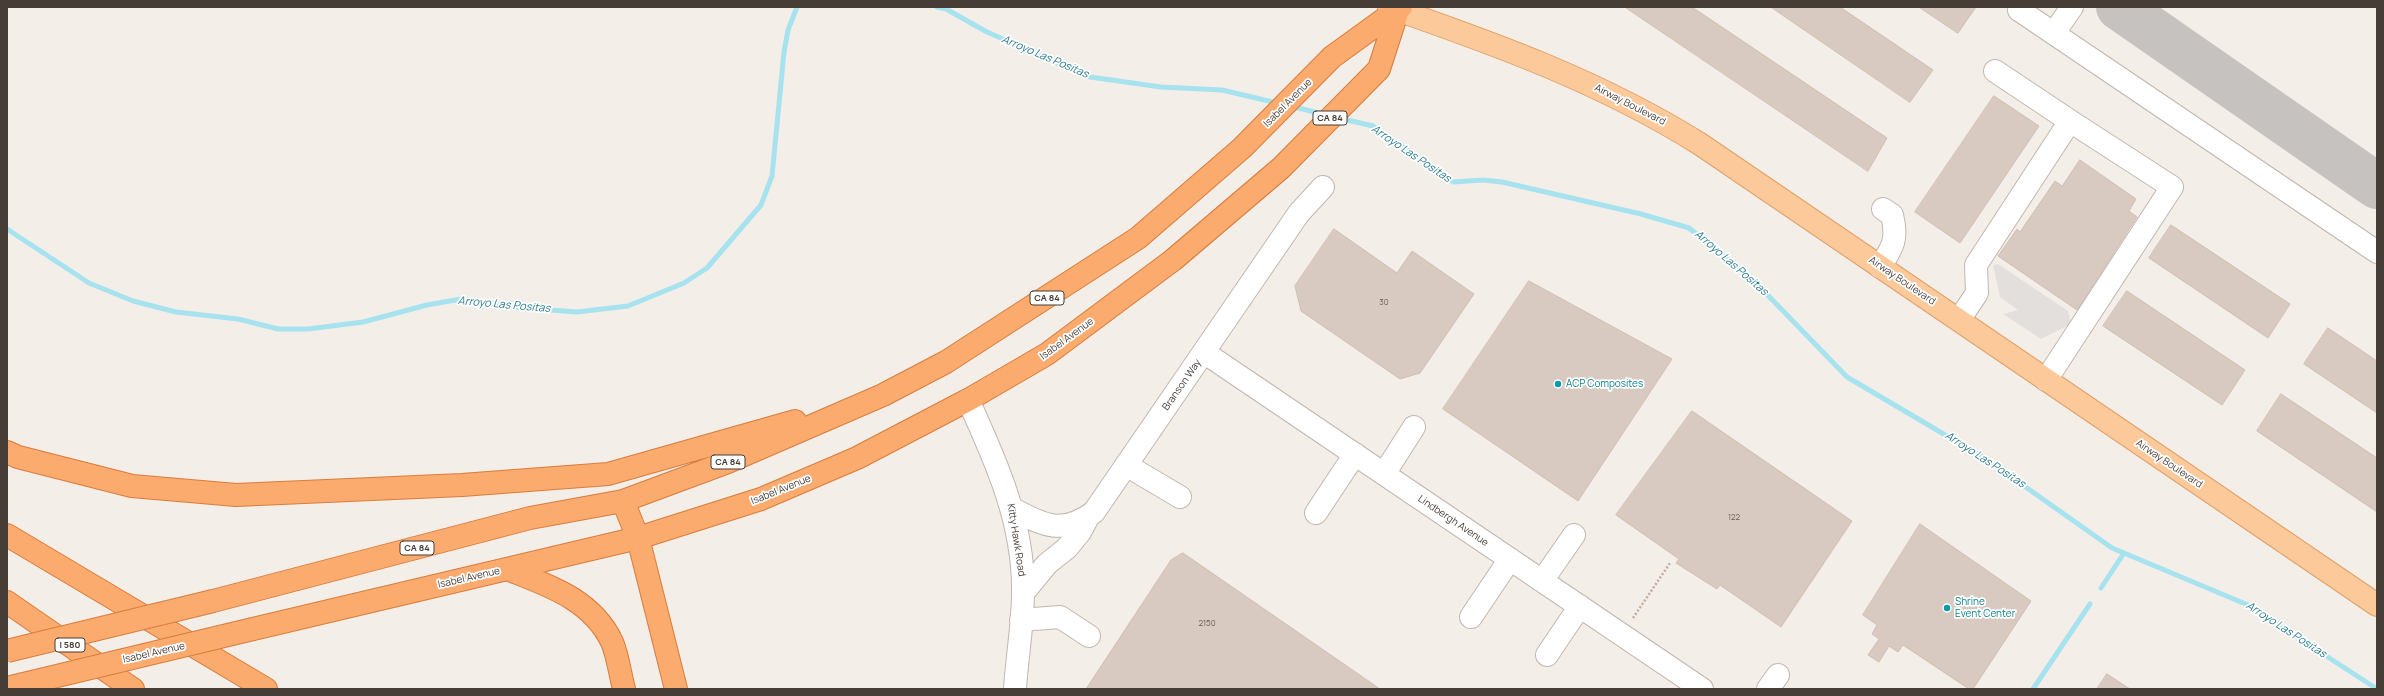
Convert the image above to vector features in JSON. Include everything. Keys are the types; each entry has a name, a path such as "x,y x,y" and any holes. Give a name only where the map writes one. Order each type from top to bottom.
{"highway":[{"name":"Isabel Avenue","path":"7,651 213,601 530,518 623,501 728,462 883,395 946,362 1050,297 1138,238 1242,148 1332,57 1396,8"},
{"name":"Isabel Avenue","path":"7,688 638,538 760,499 857,458 968,400 1053,350 1173,260 1281,168 1379,69 1396,8"},
{"path":"7,452 18,457 132,486 236,495 474,484 608,474 810,417 831,418"},
{"path":"623,501 638,538 676,689"},
{"path":"7,535 266,689"},
{"path":"507,569 561,591 582,604 600,621 612,642 624,689"},
{"name":"I 580","path":"7,602 133,689"},
{"path":"7,682 18,689"}],"main road":[{"name":"Airway Boulevard","path":"1396,8 1490,42 1577,78 1632,104 1700,144 2377,605"}],"street":[{"path":"2054,33 2072,7"},
{"path":"2019,10 2377,252"},
{"path":"1995,71 2172,187 2046,380"},
{"path":"1959,320 1976,294 1976,265 2070,120"},
{"name":"Branson Way","path":"1013,509 1037,522 1064,526 1080,523 1094,512 1299,212 1323,187"},
{"path":"1880,267 1891,250 1896,233 1892,215 1883,209"},
{"name":"Lindbergh Avenue","path":"1204,352 1702,689"},
{"name":"Kitty Hawk Road","path":"968,400 998,465 1013,509 1023,593 1015,689"},
{"path":"1384,474 1414,427"},
{"path":"1316,513 1355,454"},
{"path":"1126,466 1180,497"},
{"path":"1023,593 1047,564 1067,548 1080,532 1088,517"},
{"path":"1542,581 1574,535"},
{"path":"1471,617 1510,559"},
{"path":"1547,655 1580,606"},
{"path":"1021,620 1060,616 1089,636"}],"path":[{"path":"1631,621 1670,562"}],"shaded area":[{"path":"1998,264 2068,311 2071,324 2041,339 2003,314 2018,310 2000,297 1993,265"}],"building":[{"path":"1625,7 1692,7 1887,138 1868,171"},
{"path":"1771,7 1840,7 1933,70 1910,102"},
{"path":"1919,7 1976,7 1958,33"},
{"path":"1994,96 2039,126 1960,243 1915,212"},
{"path":"2080,160 2136,199 2129,211 2137,217 2077,310 1998,256 2017,229 2020,232 2055,181 2062,186"},
{"path":"2171,225 2290,304 2268,338 2149,258"},
{"path":"1334,229 1397,273 1412,251 1474,294 1420,373 1400,379 1301,311 1295,286"},
{"name":"ACP Composites","path":"1529,281 1672,359 1578,501 1443,409"},
{"path":"2127,291 2245,370 2222,405 2103,326"},
{"path":"2328,328 2377,361 2377,413 2304,364"},
{"path":"2281,394 2377,458 2377,512 2257,431"},
{"path":"1692,411 1852,521 1781,627 1720,585 1717,589 1676,563 1679,559 1616,515"},
{"name":"Shrine Event Center","path":"1920,524 2031,601 1973,689 1969,689 1903,645 1898,652 1889,646 1879,662 1868,655 1879,639 1872,634 1877,625 1863,615"},
{"path":"1183,553 1380,689 1086,689 1171,560"},
{"path":"2107,674 2130,689 2097,689"}],"waterway":[{"name":"Arroyo Las Positas","path":"7,229 89,283 133,301 176,312 238,319 278,329 308,329 363,322 427,305 461,299 523,308 577,312 628,306 684,283 707,268 761,205 772,176 784,52 788,30 797,7"},
{"name":"Arroyo Las Positas","path":"937,7 946,9 987,32 1090,77 1161,87 1222,90 1277,103"},
{"name":"Arroyo Las Positas","path":"1291,106 1326,115"},
{"name":"Arroyo Las Positas","path":"1339,118 1373,126 1453,182 1483,180 1502,182 1641,214 1689,228 1756,283 1847,377 1986,459 2112,548 2248,605 2377,689"},
{"path":"2101,588 2124,553"},
{"path":"2033,689 2090,604"}],"taxiway":[{"path":"2119,7 2377,186"}],"place":[{"name":"ACP Composites","path":"1558,384"},
{"name":"Shrine Event Center","path":"1947,608"}]}
